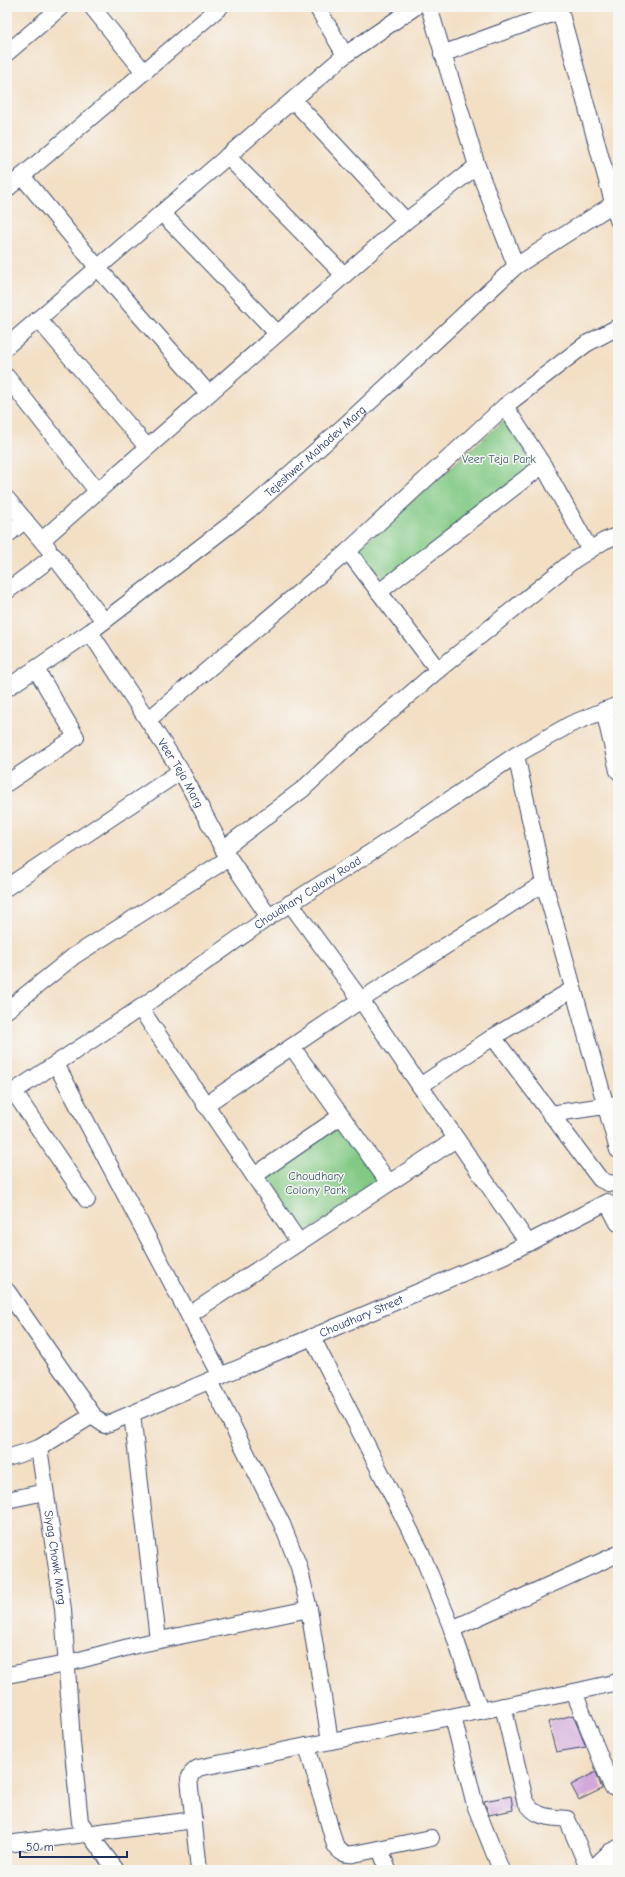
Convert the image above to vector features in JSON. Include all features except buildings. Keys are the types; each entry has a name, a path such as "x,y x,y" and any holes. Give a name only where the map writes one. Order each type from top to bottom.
{"street":[{"path":"7,53 61,7"},
{"path":"92,7 144,72"},
{"path":"7,189 220,7"},
{"path":"317,7 345,56"},
{"path":"7,346 345,56 414,7"},
{"path":"429,7 477,166 516,266"},
{"path":"442,54 559,9 618,220"},
{"path":"293,100 406,221"},
{"path":"227,156 344,275"},
{"path":"42,540 406,221 477,166"},
{"path":"22,176 98,268 208,393"},
{"name":"Tejeshwer Mahadev Marg","path":"7,688 90,632 249,510 343,427 516,266 613,204"},
{"path":"162,212 277,333"},
{"path":"38,320 147,447"},
{"path":"148,720 348,551 505,406 586,344 618,327"},
{"path":"7,377 97,491"},
{"path":"505,406 543,465 590,550"},
{"path":"379,592 543,465"},
{"path":"7,499 42,540 104,621"},
{"path":"7,535 25,520"},
{"path":"7,1010 74,956 226,854 303,789 344,751 438,670 574,560 618,535"},
{"path":"348,551 438,670"},
{"path":"7,591 54,556"},
{"name":"Veer Teja Marg","path":"90,632 181,771 226,854 269,917"},
{"path":"7,783 76,737 36,669"},
{"path":"611,708 618,771"},
{"name":"Choudhary Colony Road","path":"10,1094 140,1008 269,917 376,848 516,754 571,724 611,708"},
{"path":"516,754 544,883 573,989 612,1105 618,1150"},
{"path":"7,887 181,771"},
{"path":"205,1105 361,1000 544,883"},
{"path":"290,903 361,1000 528,1243"},
{"path":"420,1086 493,1037 573,989"},
{"path":"140,1008 300,1242"},
{"path":"493,1037 600,1179 608,1183 618,1184"},
{"path":"292,1047 389,1183"},
{"path":"56,1064 189,1315 215,1379 292,1546 299,1566 309,1609 330,1741"},
{"path":"10,1094 87,1200"},
{"path":"550,1114 612,1105"},
{"path":"254,1176 341,1116"},
{"path":"189,1315 456,1138"},
{"name":"Choudhary Street","path":"92,1416 105,1425 132,1414 496,1259 607,1202 618,1222"},
{"path":"7,1291 92,1416 39,1448 7,1458"},
{"path":"312,1337 420,1552 452,1629 480,1711"},
{"path":"132,1414 158,1640"},
{"name":"Siyag Chowk Marg","path":"39,1448 63,1609 72,1742 80,1822 116,1870"},
{"path":"7,1500 45,1492"},
{"path":"452,1629 618,1554"},
{"path":"7,1674 67,1664 158,1640 309,1609"},
{"path":"199,1870 189,1780 192,1773 198,1768 618,1682"},
{"path":"574,1692 612,1787"},
{"path":"503,1706 525,1800 531,1809 536,1814 567,1819 590,1870 614,1850 618,1867"},
{"path":"453,1717 475,1805 501,1870"},
{"path":"307,1746 335,1845 339,1852 354,1854 431,1838"},
{"path":"7,1844 194,1820"},
{"path":"380,1849 388,1870"}],"green space":[{"name":"Veer Teja Park","path":"507,418 532,465 387,583 358,549"},
{"name":"Choudhary Colony Park","path":"341,1125 381,1180 302,1236 260,1177"}]}
